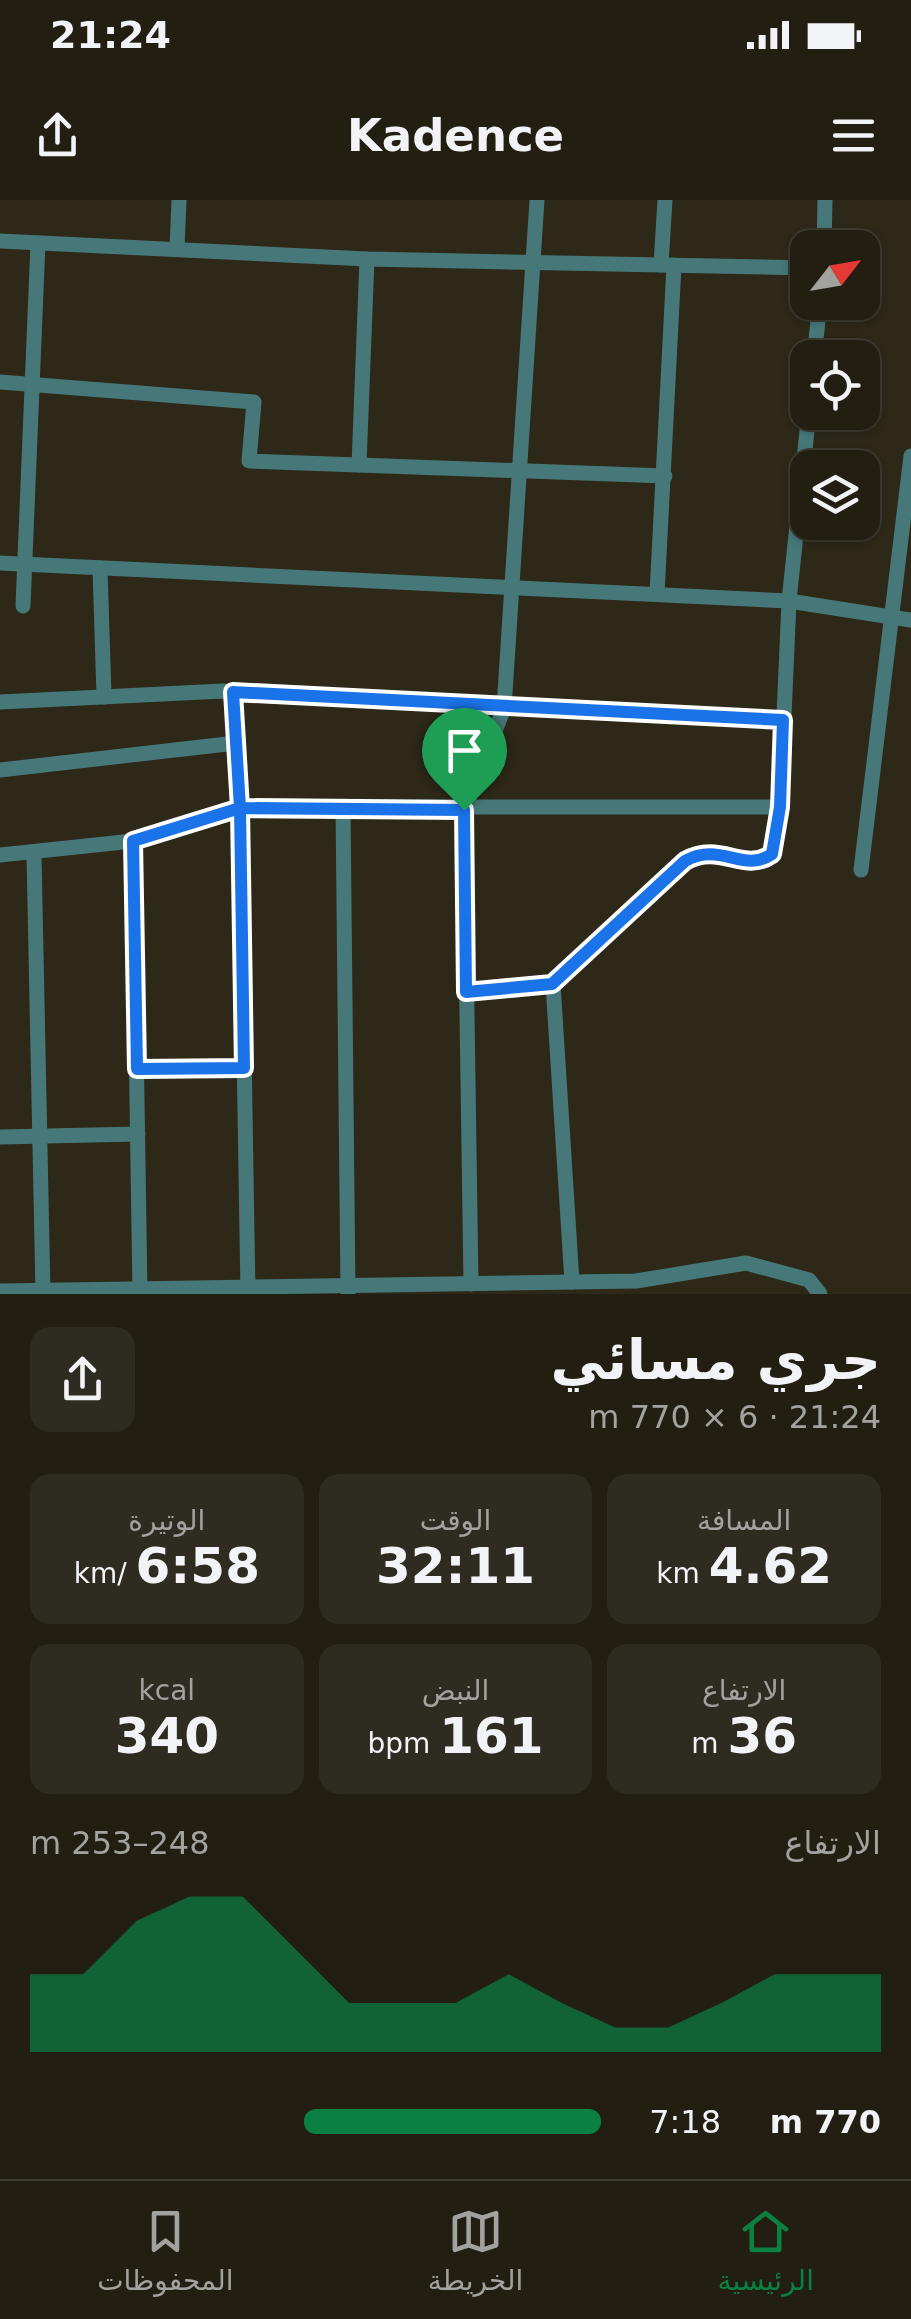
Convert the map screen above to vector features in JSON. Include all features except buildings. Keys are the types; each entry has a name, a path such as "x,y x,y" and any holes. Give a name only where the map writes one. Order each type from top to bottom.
{"street":[{"path":"177,250 179,200"},
{"path":"471,1284 464,810 504,708 536,200"},
{"path":"657,594 665,476 665,200"},
{"path":"824,230 825,200"},
{"path":"0,241 367,259 790,268"},
{"path":"23,606 38,243"},
{"path":"360,465 367,259"},
{"path":"0,382 254,402 248,461 665,476"},
{"path":"466,992 552,984 685,861 710,852 750,862 772,854 780,807 790,601 807,430"},
{"path":"861,870 911,456"},
{"path":"0,563 790,601 911,620"},
{"path":"100,568 104,696"},
{"path":"0,702 233,692 783,720"},
{"path":"233,692 240,808 248,1291"},
{"path":"0,770 236,743"},
{"path":"343,806 348,1291"},
{"path":"0,856 133,841 240,808 780,807"},
{"path":"133,841 140,1290"},
{"path":"34,855 43,1292"},
{"path":"552,984 572,1282"},
{"path":"137,1069 244,1068"},
{"path":"0,1137 138,1134"},
{"path":"0,1291 348,1291 636,1281 746,1263 809,1280 820,1294"}],"route":[{"path":"464,810 240,808 133,841 137,1069 244,1068 240,808 233,692 783,720 778,839 772,854 750,862 710,852 685,861 552,984 466,992 464,810"}]}
